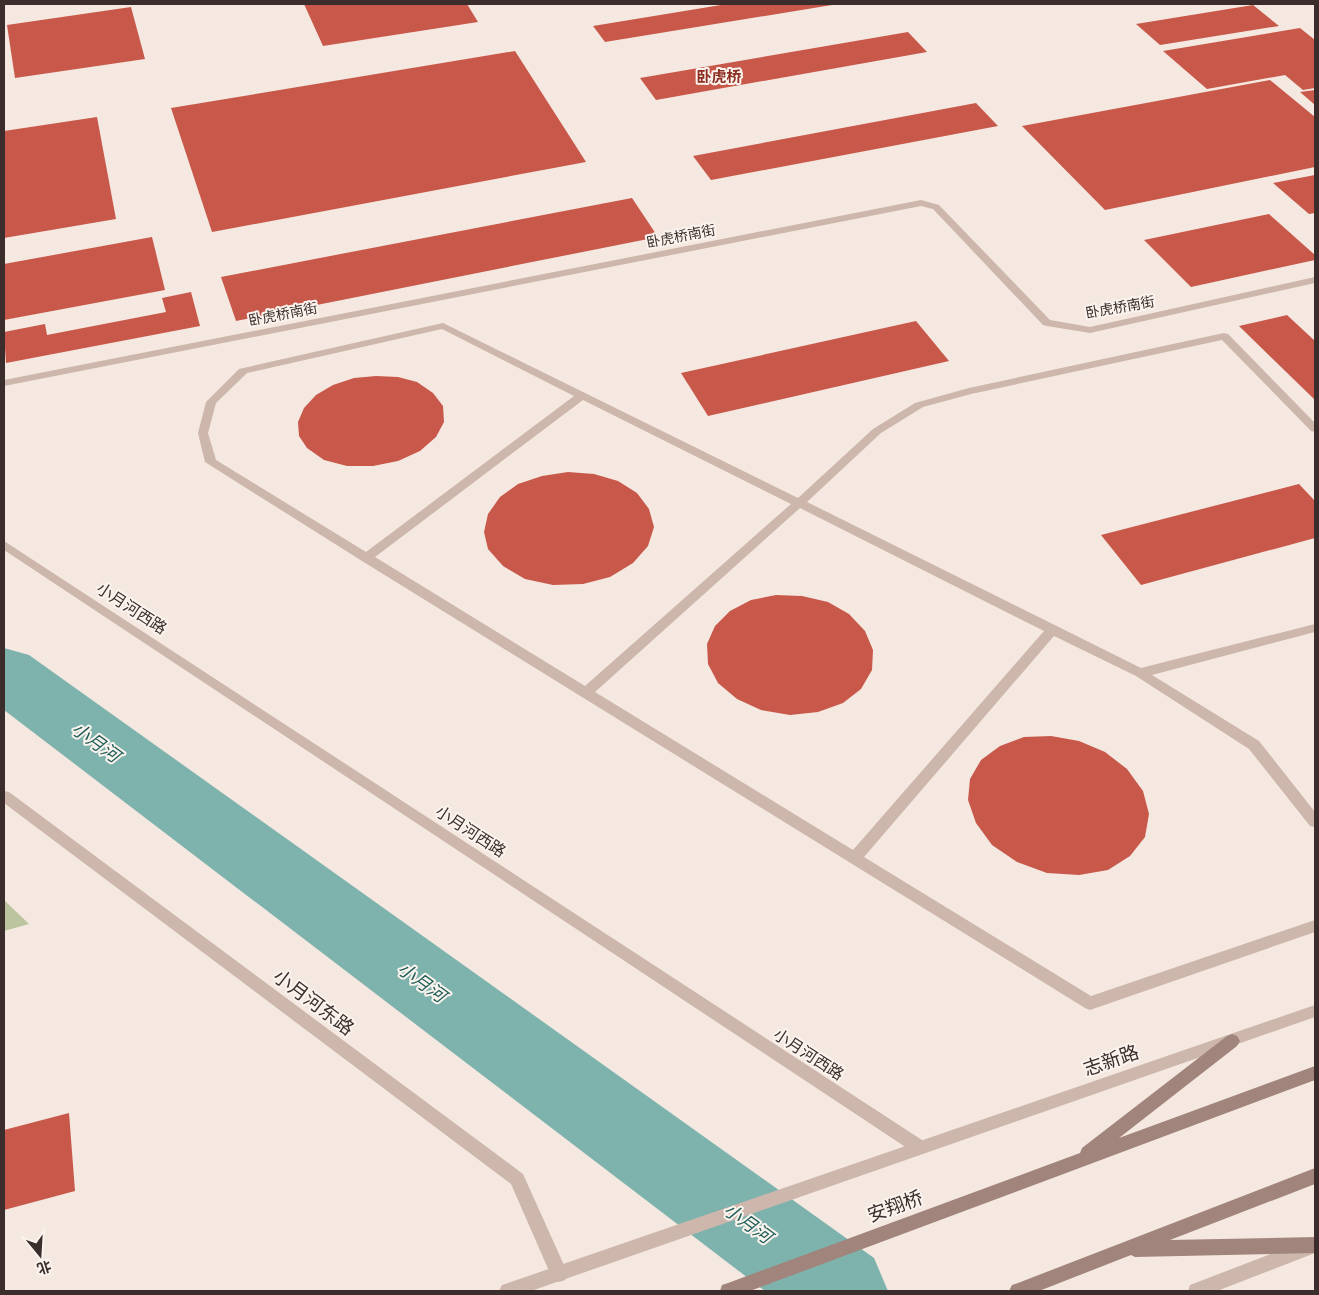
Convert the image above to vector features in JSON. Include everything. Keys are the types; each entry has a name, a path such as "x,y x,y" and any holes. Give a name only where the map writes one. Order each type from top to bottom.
{"main road":[{"path":"1078,1161 1232,1041"},
{"path":"1078,1161 1315,1073"},
{"name":"安翔桥","path":"728,1291 1078,1161"},
{"path":"1018,1291 1315,1176"},
{"path":"1125,1250 1315,1245"}],"street":[{"name":"卧虎桥南街","path":"4,383 921,203 936,206 1047,323 1090,330 1315,280"},
{"path":"1315,822 1254,745 1140,673 443,326 243,371 211,402 203,433 211,462 1090,1003 1315,926"},
{"path":"585,693 877,431 919,405 969,391 1224,336 1315,429"},
{"path":"366,558 582,395"},
{"name":"小月河西路","path":"4,545 919,1147"},
{"path":"1140,673 1315,628"},
{"path":"855,858 1052,630"},
{"name":"小月河东路","path":"4,796 517,1179 559,1274"},
{"name":"志新路","path":"559,1274 919,1147 1315,1011"},
{"path":"1196,1291 1315,1245"},
{"path":"508,1291 559,1274"}],"green space":[{"path":"4,900 29,924 4,931"}],"building":[{"path":"304,4 467,4 478,22 323,46"},
{"path":"727,4 832,5 605,42 593,26"},
{"path":"1253,5 1279,26 1160,45 1136,24"},
{"path":"131,7 145,59 15,78 7,25"},
{"path":"1300,28 1315,40 1315,88 1303,90 1285,75 1207,89 1163,51"},
{"path":"908,32 927,52 656,100 640,78"},
{"path":"515,51 586,162 212,232 171,108"},
{"path":"1270,80 1315,117 1315,167 1105,210 1022,126"},
{"path":"1315,90 1315,105 1300,92"},
{"path":"976,103 998,126 711,180 693,156"},
{"path":"97,117 116,219 4,238 4,131"},
{"path":"1315,175 1315,213 1309,214 1273,183"},
{"path":"632,198 658,237 236,321 221,277"},
{"path":"1269,214 1315,255 1315,260 1191,287 1144,240"},
{"path":"152,237 165,290 4,320 4,264"},
{"path":"191,292 200,326 6,363 4,332 45,324 47,335 166,312 162,298"},
{"path":"1287,315 1315,341 1315,400 1239,326"},
{"path":"916,321 949,361 708,416 681,373"},
{"path":"398,377 417,382 433,393 443,406 444,422 436,437 420,451 398,461 373,466 347,466 324,460 307,448 299,436 298,422 304,408 316,395 333,385 354,378"},
{"path":"568,472 594,474 618,481 637,493 649,509 654,527 648,546 633,563 610,577 583,584 553,585 525,579 503,566 488,549 484,532 488,514 500,497 518,484 542,476"},
{"path":"1299,484 1315,501 1315,538 1141,585 1101,535"},
{"path":"776,595 802,596 828,602 849,614 865,631 873,650 872,670 861,689 843,703 818,712 790,715 761,710 737,699 718,683 708,664 707,644 715,626 730,611 751,600"},
{"path":"1051,736 1079,741 1105,752 1127,769 1143,791 1149,814 1145,837 1130,856 1108,870 1079,875 1047,873 1017,862 992,845 976,823 968,800 970,779 981,760 1000,746 1024,737"},
{"path":"69,1113 75,1191 4,1210 4,1130"}],"waterway":[{"name":"小月河","path":"4,673 841,1291"}],"district":[{"name":"卧虎桥","path":"719,76"}]}
